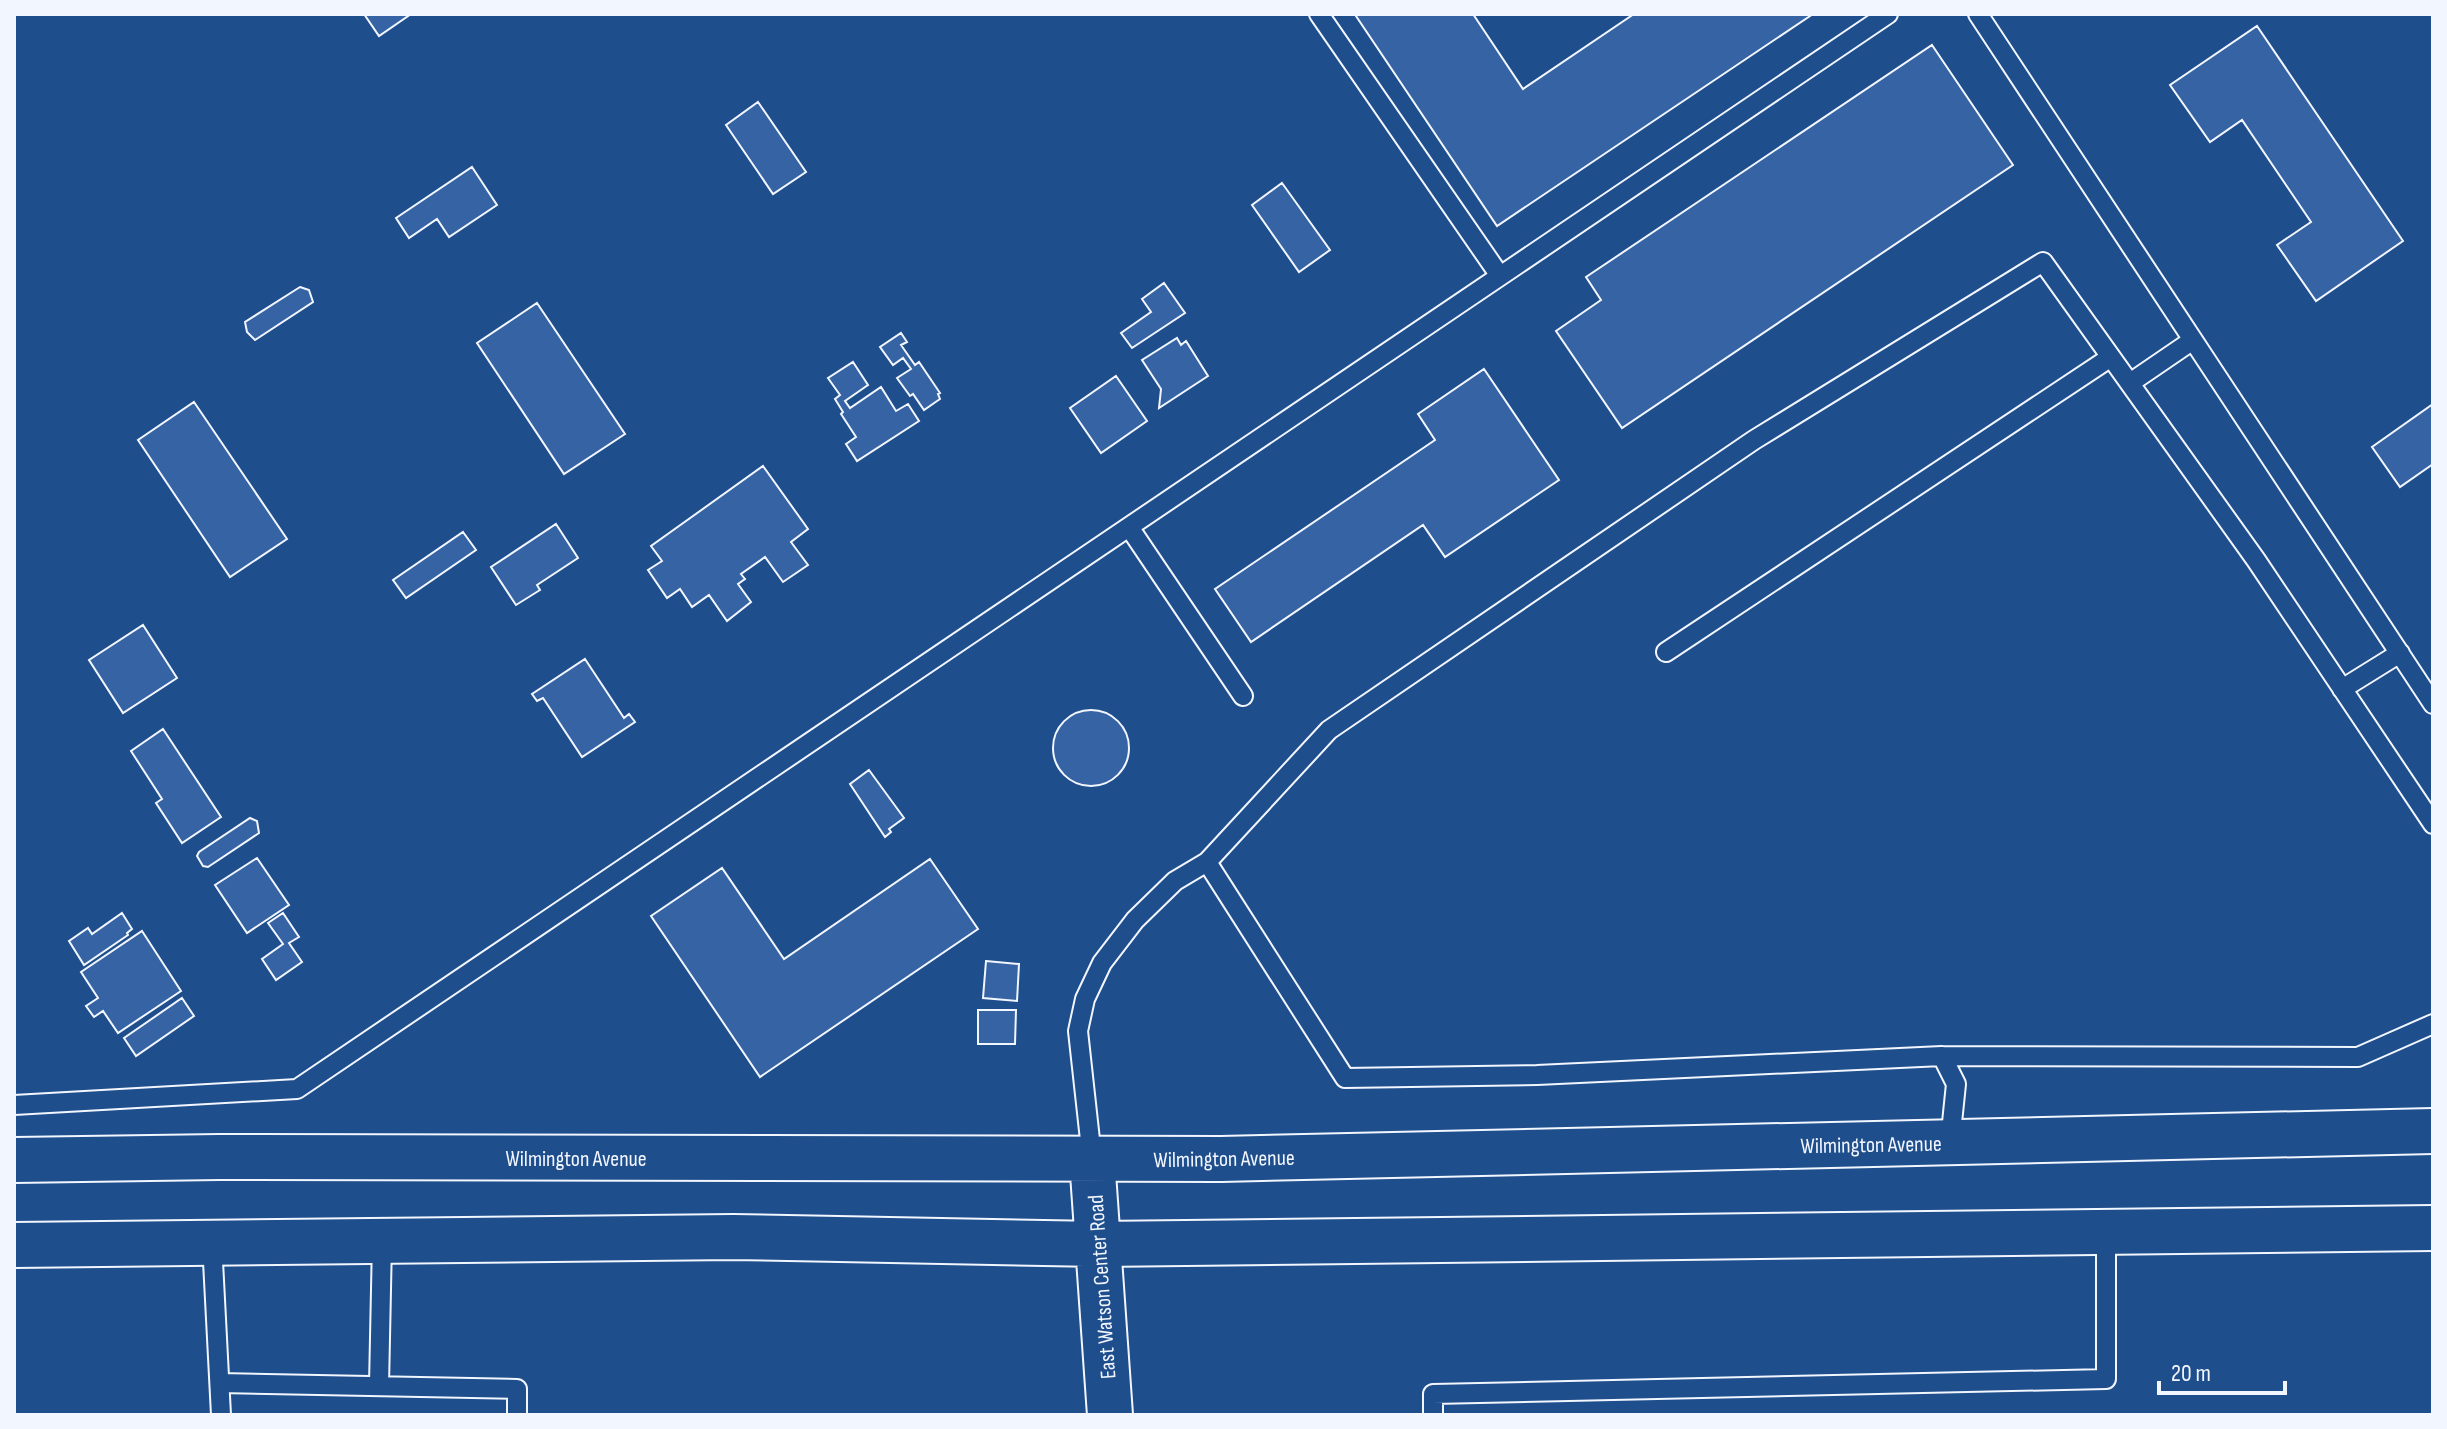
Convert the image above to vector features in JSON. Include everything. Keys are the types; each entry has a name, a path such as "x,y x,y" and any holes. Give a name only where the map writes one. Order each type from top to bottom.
{"main road":[{"name":"Wilmington Avenue","path":"14,1160 219,1157 1221,1159 2433,1131"},
{"name":"East Watson Center Road","path":"1092,1159 1110,1415"},
{"path":"14,1245 733,1237 1099,1244 2433,1228"}],"lane":[{"path":"1319,14 1500,276"},
{"path":"14,1105 297,1089 1888,14"},
{"path":"1978,14 2433,704"},
{"path":"1092,1159 1078,1031 1085,999 1102,963 1135,920 1175,881 1207,862 1329,730 1754,440 2043,262 2256,560 2433,824"},
{"path":"2130,383 2193,340"},
{"path":"1666,652 2111,357"},
{"path":"1129,527 1243,696"},
{"path":"2342,689 2400,653"},
{"path":"1207,862 1345,1078 1537,1075 1942,1056 2358,1057 2433,1024"},
{"path":"1942,1056 1956,1084 1950,1142"},
{"path":"1433,1415 1433,1394 2106,1379 2106,1231"},
{"path":"379,1386 382,1240"},
{"path":"212,1242 221,1415"},
{"path":"220,1383 517,1389 517,1415"}],"building":[{"path":"364,14 411,14 379,36"},
{"path":"1473,14 1523,89 1634,14 1813,14 1497,226 1356,16"},
{"path":"2257,26 2403,241 2316,301 2277,245 2311,222 2242,120 2210,142 2170,85"},
{"path":"1932,45 2013,165 1622,428 1556,331 1601,300 1586,277"},
{"path":"758,102 806,172 773,194 726,125"},
{"path":"472,167 497,205 449,237 437,219 409,238 396,218"},
{"path":"1282,183 1330,250 1299,272 1252,205"},
{"path":"1164,283 1185,313 1132,348 1121,333 1151,312 1142,299"},
{"path":"300,287 309,290 313,302 255,340 247,332 245,322"},
{"path":"537,303 625,434 564,474 477,343"},
{"path":"901,333 907,342 901,345 915,365 919,362 940,393 940,399 924,410 897,378 911,369 903,358 893,365 880,347"},
{"path":"1177,338 1181,345 1186,341 1208,376 1159,408 1161,389 1142,360"},
{"path":"853,362 868,385 845,401 850,408 881,387 896,411 908,404 919,421 857,461 846,444 856,437 841,414 843,412 835,399 840,395 828,378"},
{"path":"1484,369 1559,480 1445,557 1423,525 1251,642 1215,589 1435,440 1418,414"},
{"path":"1116,376 1147,421 1101,453 1070,408"},
{"path":"194,402 287,539 230,577 138,440"},
{"path":"2433,404 2433,464 2400,487 2372,447"},
{"path":"763,466 808,529 791,542 808,565 783,582 765,557 741,574 745,579 738,584 751,602 727,621 709,595 692,607 680,589 667,598 648,570 662,561 651,546"},
{"path":"556,524 578,558 537,585 540,590 516,605 491,567"},
{"path":"463,532 476,550 406,598 393,580"},
{"path":"143,625 177,678 123,713 89,660"},
{"path":"585,659 624,718 629,714 635,722 582,757 543,698 537,701 532,694"},
{"path":"1084,710 1098,710 1112,716 1123,727 1129,748 1126,763 1118,775 1098,786 1084,786 1070,780 1059,769 1053,755 1053,741 1059,727 1070,716"},
{"path":"163,729 221,817 182,843 156,803 162,799 131,751"},
{"path":"869,770 904,818 889,829 891,832 885,837 850,784"},
{"path":"250,818 257,821 259,833 208,867 203,866 197,856 199,852"},
{"path":"257,858 289,905 247,933 215,885"},
{"path":"930,859 978,929 760,1077 651,916 722,868 784,959"},
{"path":"122,913 132,929 128,935 84,965 69,941 88,928 92,934"},
{"path":"283,913 299,937 289,943 302,962 276,980 262,959 283,944 268,923"},
{"path":"142,931 181,991 118,1033 103,1011 94,1017 86,1006 98,998 81,972"},
{"path":"986,961 1019,964 1017,1001 983,998"},
{"path":"182,998 194,1016 136,1056 124,1038"},
{"path":"978,1010 1016,1010 1015,1044 978,1044"}]}
